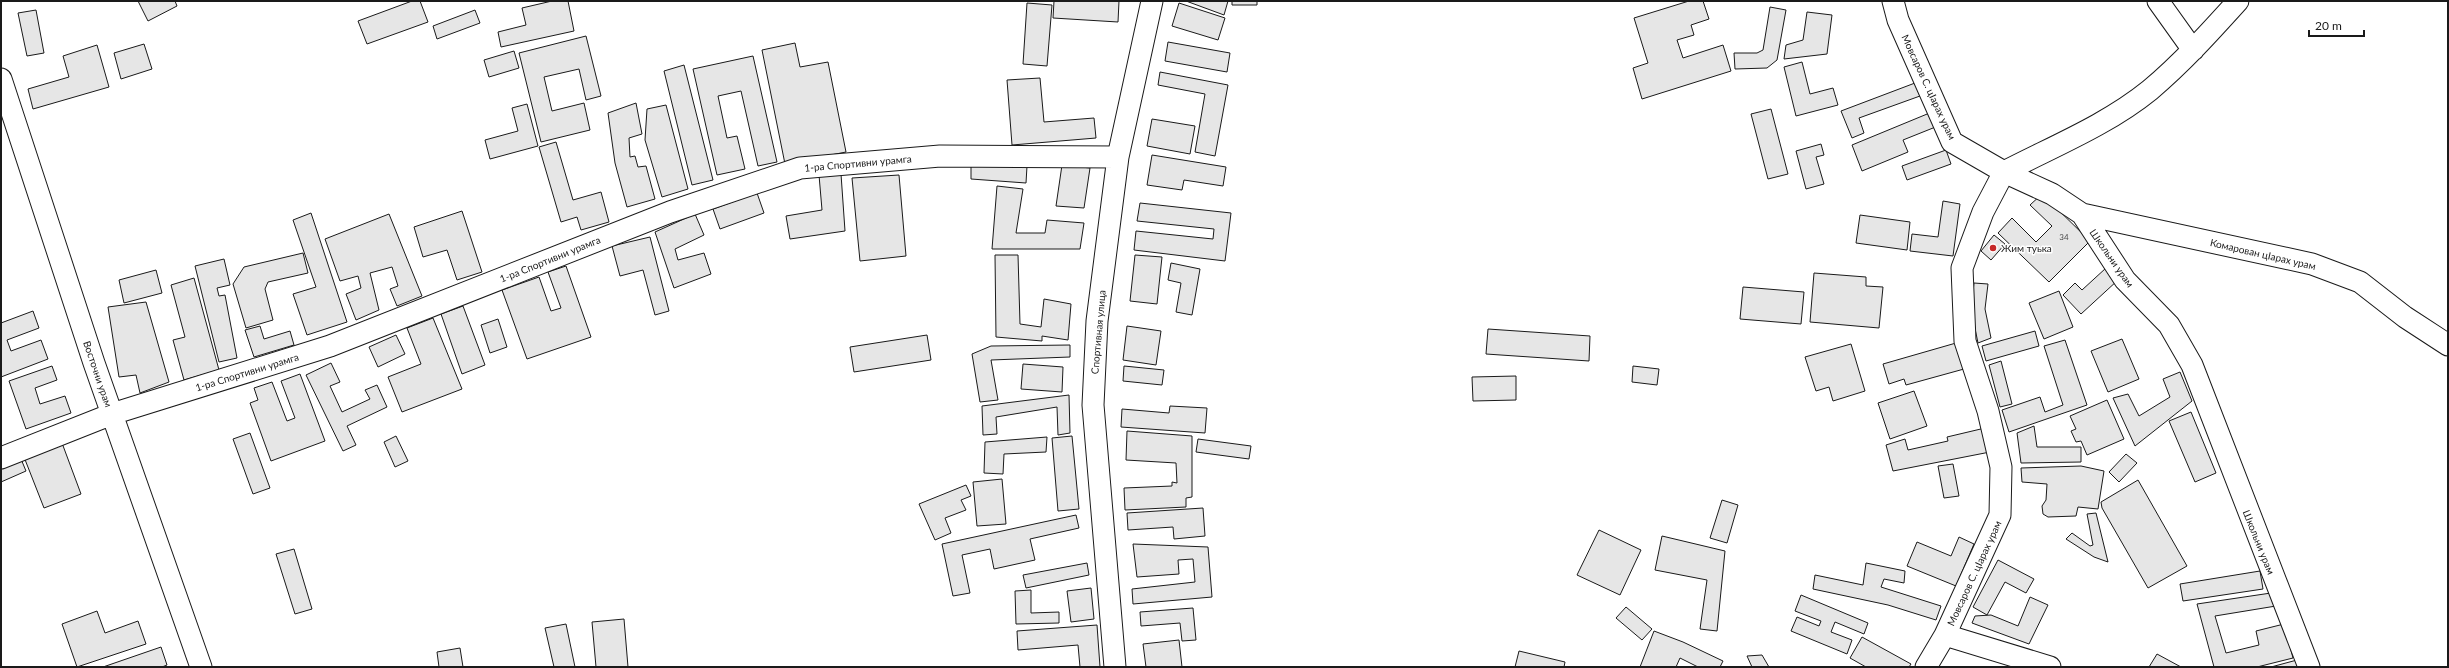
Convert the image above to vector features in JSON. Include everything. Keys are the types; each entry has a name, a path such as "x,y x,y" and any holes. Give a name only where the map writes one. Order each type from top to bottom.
{"street":[{"name":"Спортивная улица","path":"1115,667 1092,404 1097,322 1118,157 1152,1"},
{"name":"Мовсаров С. цIарах урам","path":"1893,1 1898,20 1952,142 2004,172 1983,212 1962,268 1965,341 1988,412 2001,467 2000,515 1945,635 1926,667"},
{"path":"2158,1 2193,50"},
{"path":"2004,172 2102,121 2149,90 2193,50 2238,1"},
{"name":"Восточни урам","path":"1,79 112,414 201,667"},
{"name":"1-ра Спортивни урамга","path":"1,458 112,414 330,346 670,212 800,168 940,156 1118,157"},
{"name":"Школьни урам","path":"2004,172 2052,194 2082,214 2126,280 2169,325 2192,365 2309,667"},
{"name":"Комарован цIарах урам","path":"2082,214 2312,264 2360,282 2405,317 2448,346"},
{"path":"1945,635 2050,667"}],"building":[{"path":"138,1 175,1 177,6 148,21"},
{"path":"412,1 420,1 428,22 367,44 358,21"},
{"path":"552,1 568,1 574,31 501,47 498,32 526,25 522,8"},
{"path":"1054,1 1119,1 1118,22 1053,18"},
{"path":"1186,1 1228,1 1224,15"},
{"path":"1232,1 1257,1 1257,5 1232,5"},
{"path":"1689,1 1703,1 1709,19 1691,25 1694,35 1677,40 1683,58 1723,45 1731,71 1642,99 1633,68 1648,63 1634,18"},
{"path":"1027,3 1052,5 1047,66 1023,64"},
{"path":"1179,3 1225,18 1218,40 1172,26"},
{"path":"1770,7 1786,10 1777,60 1767,68 1735,69 1734,53 1757,53 1763,50"},
{"path":"36,10 44,53 27,56 18,13"},
{"path":"475,10 480,23 437,39 433,26"},
{"path":"1807,12 1832,15 1827,54 1784,59 1786,45 1803,40"},
{"path":"586,36 601,96 586,100 579,69 544,77 552,111 584,103 590,130 541,142 519,53"},
{"path":"1168,42 1230,53 1227,72 1165,61"},
{"path":"795,43 800,67 828,62 846,152 785,164 762,50"},
{"path":"144,44 152,69 121,79 114,53"},
{"path":"97,45 109,87 33,109 28,89 69,77 63,56"},
{"path":"514,51 519,68 489,77 484,60"},
{"path":"753,56 777,162 758,166 741,91 718,96 727,138 737,136 745,169 717,175 693,69"},
{"path":"1802,62 1810,94 1833,88 1838,105 1796,116 1784,67"},
{"path":"684,65 713,180 692,185 664,71"},
{"path":"1160,72 1228,85 1215,156 1195,152 1205,94 1158,85"},
{"path":"1040,78 1044,122 1094,118 1096,138 1012,145 1007,80"},
{"path":"1915,83 1920,96 1859,118 1864,133 1852,138 1841,111"},
{"path":"636,103 642,134 629,138 630,157 635,156 638,167 646,166 655,199 627,207 615,163 608,113"},
{"path":"527,104 538,146 490,159 485,140 518,131 512,108"},
{"path":"666,105 688,189 662,197 645,140 647,109"},
{"path":"1771,109 1788,174 1768,179 1751,114"},
{"path":"1932,112 1938,126 1903,140 1908,152 1862,171 1852,145"},
{"path":"1152,119 1195,126 1190,154 1147,146"},
{"path":"556,142 573,200 601,192 609,222 581,230 577,217 561,222 539,147"},
{"path":"1821,144 1824,155 1816,157 1824,184 1806,189 1796,151"},
{"path":"1946,150 1951,164 1907,180 1902,166"},
{"path":"1152,155 1226,167 1223,186 1184,180 1182,190 1147,185"},
{"path":"971,163 1027,166 1026,183 971,179"},
{"path":"1062,165 1090,168 1084,208 1056,206"},
{"path":"841,174 845,231 790,239 786,216 822,210 819,175"},
{"path":"899,175 906,256 860,261 852,178"},
{"path":"997,186 1023,189 1016,233 1045,233 1047,220 1084,223 1080,249 992,249"},
{"path":"757,193 764,213 720,229 713,209"},
{"path":"2042,194 2090,241 2049,282 1998,233 2012,218 2036,242 2052,226 2030,205"},
{"path":"1943,201 1960,204 1953,256 1910,251 1912,234 1938,237"},
{"path":"1140,203 1231,213 1225,261 1134,250 1136,231 1213,239 1214,229 1137,221"},
{"path":"462,211 482,272 457,280 447,250 423,257 414,227"},
{"path":"311,213 347,322 307,335 293,294 316,287 293,220"},
{"path":"389,214 422,296 397,306 390,289 398,286 392,267 370,273 379,310 356,320 346,294 361,288 358,276 340,281 325,239"},
{"path":"695,214 704,235 675,249 678,260 704,253 711,274 674,288 655,232"},
{"path":"1860,215 1910,222 1907,250 1856,243"},
{"name":"Жим туька","path":"1994,235 2005,244 1991,260 1981,251"},
{"path":"650,237 669,311 655,315 643,270 620,276 612,246"},
{"path":"303,253 308,273 268,282 265,289 273,320 246,328 233,284 244,267"},
{"path":"995,255 1018,255 1020,324 1041,327 1044,299 1071,304 1068,340 1042,336 1042,341 996,337"},
{"path":"1135,255 1162,257 1157,304 1130,301"},
{"path":"224,259 230,285 217,288 219,296 225,295 237,358 219,362 195,266"},
{"path":"1171,263 1200,269 1192,315 1176,312 1181,283 1168,280"},
{"path":"566,266 591,337 527,359 502,290 539,277 551,311 561,308 548,272"},
{"path":"2106,268 2118,280 2081,314 2063,295 2075,283 2082,290"},
{"path":"156,270 162,293 124,303 119,280"},
{"path":"1814,273 1866,277 1866,286 1883,287 1879,328 1810,322"},
{"path":"194,278 219,370 184,380 173,340 185,337 171,285"},
{"path":"1974,283 1988,284 1985,309 1991,338 1978,343 1971,309"},
{"path":"1743,287 1804,292 1801,324 1740,319"},
{"path":"2059,291 2073,327 2044,339 2029,303"},
{"path":"146,302 169,382 140,393 136,375 119,377 108,307"},
{"path":"463,306 485,365 462,374 441,314"},
{"path":"33,311 39,328 7,340 11,351 41,340 48,359 1,377 1,323"},
{"path":"433,318 462,389 402,412 388,377 421,364 407,328"},
{"path":"498,319 507,347 490,353 481,325"},
{"path":"260,326 264,339 290,331 294,345 254,357 245,330"},
{"path":"1127,326 1161,331 1156,365 1123,360"},
{"path":"1488,329 1590,336 1589,361 1486,354"},
{"path":"2035,331 2039,346 1986,361 1982,346"},
{"path":"396,335 405,354 378,367 369,347"},
{"path":"927,335 931,360 854,372 850,347"},
{"path":"2122,339 2139,379 2108,392 2091,351"},
{"path":"2065,340 2087,405 2009,432 2002,410 2040,397 2045,412 2063,405 2044,346"},
{"path":"1956,343 1964,369 1906,385 1904,379 1889,384 1883,364"},
{"path":"1851,344 1865,391 1833,401 1829,387 1816,391 1805,357"},
{"path":"1070,345 1070,357 991,360 998,400 980,402 972,354 991,346"},
{"path":"2001,361 2012,404 2000,407 1989,365"},
{"path":"331,363 340,382 330,386 342,412 370,399 365,390 377,385 387,407 347,426 356,445 343,451 306,375"},
{"path":"1023,364 1063,367 1062,392 1021,389"},
{"path":"52,366 57,380 35,388 40,404 65,396 71,413 26,429 9,381"},
{"path":"1124,366 1164,370 1162,385 1123,381"},
{"path":"1633,366 1659,369 1657,385 1632,382"},
{"path":"2180,372 2192,401 2135,446 2113,398 2128,394 2139,416 2170,397 2163,379"},
{"path":"300,374 325,441 271,461 250,403 258,400 254,388 272,382 287,421 295,418 281,381"},
{"path":"1516,376 1516,400 1473,401 1472,377"},
{"path":"1914,391 1927,426 1890,439 1878,403"},
{"path":"1069,395 1070,433 1058,435 1057,407 996,417 997,434 983,435 982,406"},
{"path":"2107,400 2124,439 2087,455 2081,441 2076,442 2071,431 2076,429 2070,416"},
{"path":"1170,406 1207,408 1205,433 1121,427 1122,409 1169,413"},
{"path":"2191,412 2216,473 2195,482 2169,421"},
{"path":"2034,426 2037,447 2081,447 2081,462 2021,463 2017,433"},
{"path":"1985,428 1990,452 1893,471 1886,445 1905,439 1908,450 1948,441 1947,437"},
{"path":"1127,431 1192,436 1192,497 1186,498 1186,507 1125,510 1124,488 1172,486 1172,482 1177,483 1176,463 1126,460"},
{"path":"250,433 270,488 253,494 233,439"},
{"path":"396,436 408,461 395,467 384,442"},
{"path":"1072,436 1079,509 1058,511 1052,438"},
{"path":"1047,437 1046,452 1004,454 1003,474 984,473 985,442"},
{"path":"1198,439 1251,446 1249,459 1196,452"},
{"path":"62,443 81,494 44,508 24,457"},
{"path":"2126,454 2137,463 2119,482 2109,472"},
{"path":"21,459 26,471 1,482 1,468"},
{"path":"1953,464 1959,496 1944,498 1938,466"},
{"path":"2081,466 2104,471 2098,509 2078,507 2076,516 2048,517 2043,514 2042,506 2046,500 2047,484 2022,482 2021,468"},
{"path":"1002,479 1006,524 977,526 973,482"},
{"path":"2138,480 2187,566 2148,588 2102,508 2101,502"},
{"path":"966,485 971,496 961,500 966,510 945,518 951,533 935,540 919,504"},
{"path":"1722,500 1738,505 1727,543 1710,538"},
{"path":"1203,508 1205,536 1174,539 1173,527 1128,530 1127,513"},
{"path":"2096,513 2108,562 2094,557 2066,539 2072,533 2090,546 2093,545 2087,514"},
{"path":"1076,515 1079,528 1030,539 1035,560 994,569 990,549 962,555 970,593 953,596 942,544"},
{"path":"1599,530 1641,550 1620,595 1577,575"},
{"path":"1662,536 1725,551 1717,631 1700,629 1707,580 1655,570"},
{"path":"1959,537 1974,544 1956,586 1907,566 1917,542 1951,556"},
{"path":"1133,544 1208,547 1212,597 1133,604 1132,589 1195,582 1193,559 1178,560 1179,574 1137,577"},
{"path":"294,549 312,609 295,614 276,554"},
{"path":"1998,560 2034,579 2026,593 2005,582 1987,615 1973,607"},
{"path":"1087,563 1089,575 1026,588 1023,575"},
{"path":"1866,563 1905,571 1904,583 1884,579 1881,587 1941,606 1936,620 1888,605 1813,589 1815,575 1863,585"},
{"path":"2260,571 2263,589 2183,601 2180,584"},
{"path":"1091,588 1094,619 1071,622 1067,591"},
{"path":"1031,590 1031,613 1059,612 1059,623 1016,624 1015,591"},
{"path":"2271,593 2276,606 2215,616 2226,653 2259,645 2256,631 2284,624 2293,658 2257,667 2214,667 2197,604"},
{"path":"1801,595 1868,623 1864,634 1835,622 1831,632 1852,640 1847,654 1791,631 1797,617 1819,626 1821,621 1795,611"},
{"path":"2030,597 2048,605 2029,644 1972,623 1975,616 1991,615 2018,626"},
{"path":"1626,607 1652,629 1642,640 1616,618"},
{"path":"1193,608 1196,640 1182,641 1180,623 1141,626 1140,612"},
{"path":"97,611 105,633 138,621 146,644 77,667 62,624"},
{"path":"624,619 628,667 596,667 592,622"},
{"path":"566,624 575,667 554,667 545,628"},
{"path":"1097,625 1100,667 1080,667 1078,645 1018,650 1017,631"},
{"path":"1654,631 1683,642 1723,661 1720,667 1698,667 1680,658 1676,667 1640,667"},
{"path":"1862,637 1911,664 1909,667 1866,667 1850,658"},
{"path":"1179,640 1182,667 1146,667 1143,644"},
{"path":"161,647 167,665 162,667 103,667"},
{"path":"460,648 463,667 439,667 437,652"},
{"path":"1519,651 1565,662 1564,667 1515,667"},
{"path":"2157,654 2181,667 2149,667"},
{"path":"1762,655 1769,667 1752,667 1747,656"},
{"path":"2297,660 2299,667 2271,667"}],"place":[{"name":"Жим туька","path":"1993,248"}]}
